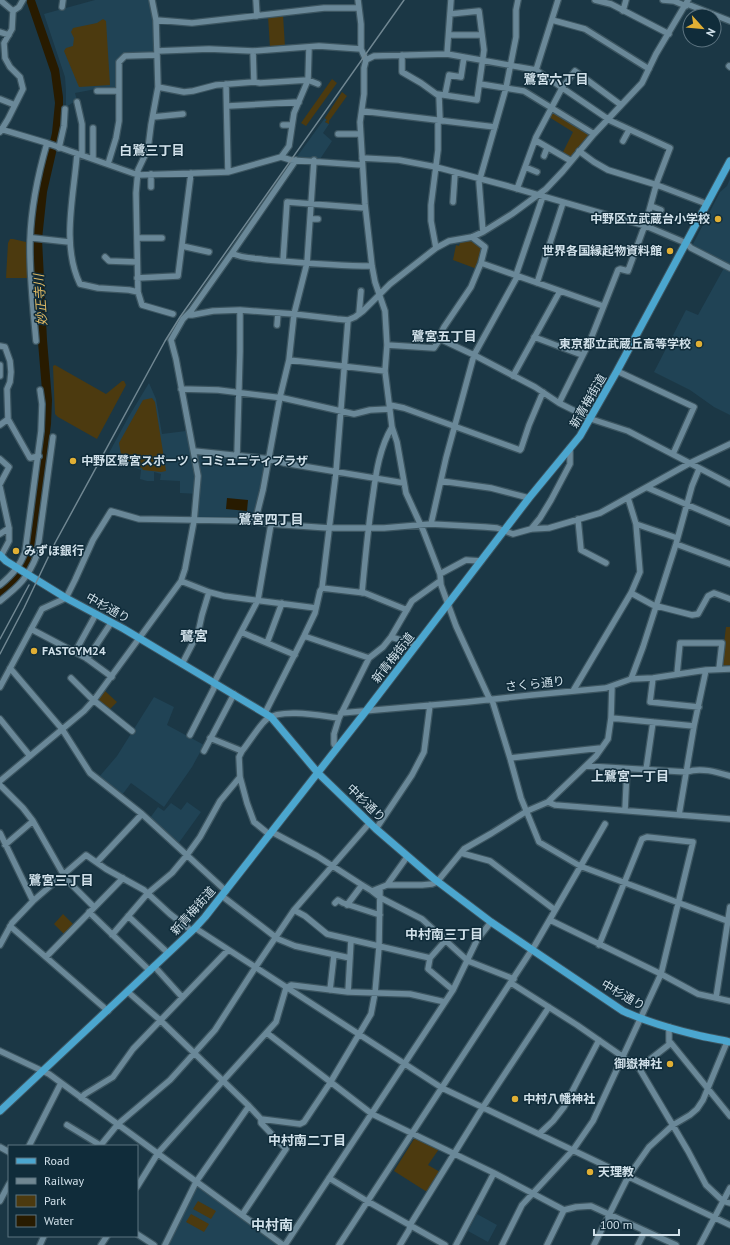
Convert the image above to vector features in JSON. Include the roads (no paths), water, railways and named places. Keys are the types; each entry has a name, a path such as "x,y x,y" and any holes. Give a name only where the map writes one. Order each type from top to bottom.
{"main road":[{"name":"新青梅街道","path":"1,1109 44,1071 193,930 271,834 481,561 580,436 591,419 729,166"},
{"name":"中杉通り","path":"1,558 26,575 96,614 268,715 318,773 407,857 437,882 491,922 623,1011 640,1018 698,1036 729,1042"}],"street":[{"path":"0,0 13,11"},
{"path":"13,11 19,7 23,0"},
{"path":"62,7 63,0"},
{"path":"152,0 156,20 158,87 148,149 138,170 136,193 138,292 142,305 173,314"},
{"path":"256,0 257,16"},
{"path":"358,0 361,49 366,60 364,68 364,94 360,122 365,208 375,282 385,311 387,345 385,371 392,427 406,493 440,574 440,581 456,626 491,700 526,811 539,842 580,866 729,921"},
{"path":"447,54 451,0"},
{"path":"483,232 479,182 506,88 516,37 516,10 518,0"},
{"path":"536,70 558,0"},
{"path":"595,0 611,4 669,34"},
{"path":"623,10 626,0"},
{"path":"663,0 687,3 730,21"},
{"path":"430,524 454,426 474,355 517,276 542,193 580,152 594,134 642,83 687,3"},
{"path":"156,20 192,23 324,8 359,8"},
{"path":"13,11 12,29 4,43 5,58 20,77 23,89 1,130 58,147 138,174 228,172 281,157 296,160 362,164"},
{"path":"402,55 402,72 437,94 477,100 484,50 479,11 450,14"},
{"path":"552,20 585,29 649,69"},
{"path":"0,32 9,35"},
{"path":"449,35 482,35"},
{"path":"108,164 116,138 119,121 119,62 125,56 209,49 253,50 309,48 319,46 361,49"},
{"path":"281,157 289,146 292,126 299,102 308,80 309,48"},
{"path":"253,50 254,82"},
{"path":"366,60 374,56 447,54 536,70 608,119 670,148 628,270 620,268 618,270 590,340 559,403"},
{"path":"446,95 449,76 461,77 464,57"},
{"path":"0,60 7,62"},
{"path":"517,189 535,140 562,88 575,71 621,105"},
{"path":"158,87 171,87 184,92 193,92 216,85 254,82 260,83 308,80 318,84"},
{"path":"226,84 228,106 228,172"},
{"path":"480,84 524,91 594,134"},
{"path":"96,91 119,92"},
{"path":"436,248 431,220 438,150 438,123 440,120 437,94"},
{"path":"0,99 15,105"},
{"path":"77,102 82,124 69,242 76,276 80,284 98,288 138,292"},
{"path":"228,106 299,102"},
{"path":"58,147 64,126 64,108"},
{"path":"362,111 495,128"},
{"path":"153,117 183,114"},
{"path":"283,125 292,126"},
{"path":"93,159 94,128"},
{"path":"623,141 629,130"},
{"path":"338,134 360,134"},
{"path":"535,140 571,161"},
{"path":"36,341 30,269 30,238 34,198 48,144"},
{"path":"544,156 547,148"},
{"path":"580,152 608,170 657,185 707,204"},
{"path":"362,158 399,160 436,168 517,189 644,226 686,243 691,248 730,268"},
{"path":"0,781 84,711 94,700 181,581 185,569 194,520 198,476 176,359 171,340 183,319 188,315 232,254 296,160"},
{"path":"255,522 270,459 280,397 290,360 294,314 306,263 314,160"},
{"path":"525,167 537,172"},
{"path":"138,278 178,276 191,173"},
{"path":"453,202 455,173"},
{"path":"151,174 151,187"},
{"path":"188,315 214,311 240,310 348,320 359,314 390,284 436,248 454,239 472,237 483,232 541,196"},
{"path":"283,261 287,202 365,208"},
{"path":"537,283 563,202"},
{"path":"651,206 661,210"},
{"path":"310,219 318,220"},
{"path":"387,345 434,348 440,339 440,335 444,327 471,287 481,263 485,248 472,237"},
{"path":"33,238 69,242"},
{"path":"136,238 162,238"},
{"path":"182,246 209,252"},
{"path":"232,254 253,258 306,263 344,266 372,266"},
{"path":"105,257 110,262 137,262"},
{"path":"481,263 603,306"},
{"path":"359,314 360,291"},
{"path":"513,376 560,291"},
{"path":"237,456 240,310"},
{"path":"276,325 278,313"},
{"path":"348,320 336,472 322,588 316,608 267,719 239,757 240,777 254,822 271,834 313,854 381,898 422,919 468,960 512,980 639,1068 706,1185 723,1201 730,1203"},
{"path":"534,337 582,355"},
{"path":"440,339 474,355 543,392 559,403 591,419 628,430 730,484"},
{"path":"0,346 5,347 10,361 10,382 7,389 8,419 30,458 39,456"},
{"path":"290,360 385,371"},
{"path":"0,365 0,376"},
{"path":"617,371 694,407 673,454"},
{"path":"181,389 218,390 280,397 354,414 390,406 404,408 521,450 543,392"},
{"path":"0,585 17,569 22,560 27,542 39,456 42,404 40,390"},
{"path":"0,425 8,419"},
{"path":"362,593 368,528 375,479 386,437 392,427"},
{"path":"0,601 17,588 37,555 52,437"},
{"path":"0,687 42,609 66,598 76,580 93,540 111,511 139,519 255,522 329,528 368,528 430,524 497,528 513,534 531,529 549,528 600,513 648,488 690,463 730,444"},
{"path":"531,529 551,500 570,464 570,448"},
{"path":"194,451 270,459 284,463 404,483"},
{"path":"0,459 9,467 0,485 6,500 9,541 1,558"},
{"path":"631,679 677,541 699,468"},
{"path":"441,481 491,488 530,498"},
{"path":"648,488 730,522"},
{"path":"573,691 631,593 640,572 636,524 628,498"},
{"path":"578,519 581,550 606,563"},
{"path":"190,735 214,688 214,683 258,600 271,524"},
{"path":"636,524 730,564"},
{"path":"0,534 8,528"},
{"path":"440,574 466,560 481,561"},
{"path":"181,581 224,596 316,608"},
{"path":"337,748 334,744 334,734 340,716 369,658 383,647 391,638 415,598 440,581"},
{"path":"322,588 362,593 408,610"},
{"path":"182,664 198,633 209,592"},
{"path":"631,593 656,606 692,615 698,614 708,596 714,593 730,599"},
{"path":"267,643 282,603"},
{"path":"75,652 96,614"},
{"path":"87,659 111,623"},
{"path":"31,629 75,652 112,676"},
{"path":"241,632 295,655"},
{"path":"304,636 369,658"},
{"path":"391,638 417,645"},
{"path":"677,674 680,643 722,643 719,669"},
{"path":"10,668 62,729 90,773 142,814 187,855 224,893 275,938 294,946 350,958"},
{"name":"さくら通り","path":"268,715 300,713 340,716 430,705 606,688 631,679 653,678 706,670 730,669"},
{"path":"679,815 694,726 706,670"},
{"path":"72,678 92,699 132,730"},
{"path":"653,678 650,702 699,707"},
{"path":"372,891 387,885 422,886 437,882 464,849 526,811 548,802 586,766 608,739 611,718 612,686"},
{"path":"204,751 234,694"},
{"path":"376,829 412,776 424,752 430,705"},
{"path":"611,718 694,726"},
{"path":"0,719 30,756"},
{"path":"646,770 653,722"},
{"path":"210,738 242,751"},
{"path":"510,758 601,748"},
{"path":"586,766 687,772 691,770 702,770 730,776"},
{"path":"625,810 627,769"},
{"path":"112,935 148,893 172,872 187,855 200,837 220,801 240,777"},
{"path":"0,785 23,808 33,821 66,878 94,907"},
{"path":"548,802 555,805 730,819"},
{"path":"97,862 142,814"},
{"path":"5,845 33,821"},
{"path":"339,1245 532,950 605,824"},
{"path":"101,1145 118,1124 170,1080 216,1030 294,910 367,826"},
{"path":"0,833 34,901"},
{"path":"502,1245 522,1205 573,1150 593,1121 661,974 693,842 644,838 642,840 599,945"},
{"path":"461,853 490,861 555,910"},
{"path":"0,945 10,926 34,901 86,855 106,869 148,893 193,930 228,950 359,1036 442,1088 730,1225"},
{"path":"387,885 407,857"},
{"path":"46,957 123,878"},
{"path":"347,905 362,886"},
{"path":"261,1119 300,1124 304,1122 330,1083 371,1014 375,993 379,947 380,888"},
{"path":"335,903 338,900 347,905 380,915"},
{"path":"716,998 730,907"},
{"path":"294,910 305,916 327,934 430,958"},
{"path":"89,912 112,935 152,968 182,997"},
{"path":"128,916 168,953"},
{"path":"550,920 661,974 698,994 730,1001"},
{"path":"0,1051 38,1070 44,1071 284,1245 330,1178 453,990 477,940 491,922"},
{"path":"10,926 108,1011"},
{"path":"348,992 352,940"},
{"path":"445,941 430,958 428,969 453,990"},
{"path":"81,1098 112,1077 133,1049 228,950"},
{"path":"330,990 334,955"},
{"path":"138,1185 158,1153 276,1022 286,988 291,985 348,992 410,994 445,1002"},
{"path":"128,992 160,1020 224,1081 261,1119 261,1123 286,1149 242,1215"},
{"path":"400,1245 409,1230 410,1225 454,1154 549,1007"},
{"path":"669,1027 670,1042 730,1116"},
{"path":"266,1033 372,1114 494,1173 564,1210 576,1207 591,1206 676,1245"},
{"path":"539,1134 564,1108 599,1040"},
{"path":"594,1245 628,1177 650,1147 673,1125 697,1109 703,1100 729,1042"},
{"path":"639,1068 671,1043"},
{"path":"30,1145 61,1083"},
{"path":"165,1245 196,1182 249,1106"},
{"path":"67,1125 98,1145"},
{"path":"456,1245 494,1173"},
{"path":"330,1178 367,1201 445,1245"},
{"path":"0,1201 8,1186"},
{"path":"700,1245 730,1188"},
{"path":"547,1245 564,1210"},
{"path":"638,1245 645,1231"},
{"path":"138,1235 154,1245"}],"water":[{"name":"妙正寺川","path":"26,0 35,0 59,69 63,97 61,131 47,192 42,239 47,340 52,400 51,424 34,559 22,580 0,598 0,587 16,572 30,527 42,390 32,270 32,245 37,197 52,133 55,103 51,73"},
{"path":"227,498 248,500 247,511 226,509"}],"railway":[{"path":"0,654 55,543 165,341 180,317 404,0"},
{"path":"0,639 29,585"}],"place":[{"name":"中野区立武蔵台小学校","path":"718,219"},
{"name":"世界各国縁起物資料館","path":"670,251"},
{"name":"東京都立武蔵丘高等学校","path":"699,344"},
{"name":"中野区鷺宮スポーツ・コミュニティプラザ","path":"73,461"},
{"name":"みずほ銀行","path":"16,551"},
{"name":"FASTGYM24","path":"34,651"},
{"name":"御嶽神社","path":"670,1064"},
{"name":"中村八幡神社","path":"515,1099"},
{"name":"天理教","path":"590,1172"}],"district":[{"name":"鷺宮六丁目","path":"556,79"},
{"name":"白鷺三丁目","path":"152,150"},
{"name":"鷺宮五丁目","path":"444,336"},
{"name":"鷺宮四丁目","path":"271,519"},
{"name":"鷺宮","path":"194,636"},
{"name":"上鷺宮一丁目","path":"630,776"},
{"name":"鷺宮三丁目","path":"61,880"},
{"name":"中村南三丁目","path":"444,934"},
{"name":"中村南二丁目","path":"307,1140"},
{"name":"中村南","path":"272,1225"}]}
